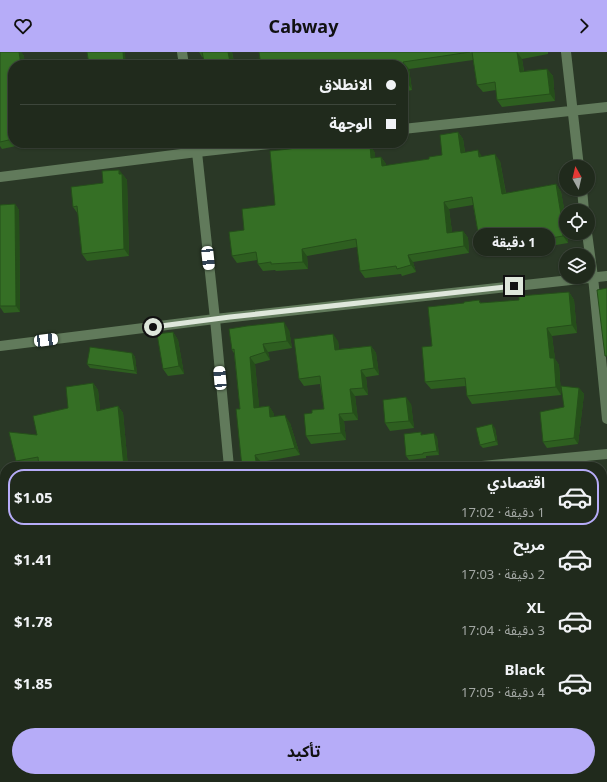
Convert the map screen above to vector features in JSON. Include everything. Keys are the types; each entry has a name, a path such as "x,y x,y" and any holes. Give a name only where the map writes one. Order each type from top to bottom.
{"street":[{"path":"566,52 578,160"},
{"path":"408,128 607,107"},
{"path":"0,177 196,148 228,462"},
{"path":"595,277 607,276"},
{"path":"0,346 214,319 559,281"},
{"path":"593,284 607,419"},
{"path":"524,462 607,454"}],"building":[{"path":"0,52 19,52 20,60 8,60 8,140 0,142"},
{"path":"87,52 123,52 124,60 88,60"},
{"path":"202,52 228,52 230,60 204,60"},
{"path":"259,52 470,52 408,61 408,60 250,60 260,59"},
{"path":"472,52 517,52 520,72 547,69 550,94 497,100 495,82 477,85"},
{"path":"458,132 461,153 478,150 479,157 495,154 502,194 556,184 559,204 559,237 509,245 508,233 479,238 472,197 444,202 447,233 463,231 464,246 408,255 411,265 397,269 396,266 360,271 356,239 302,249 303,262 271,264 271,262 258,264 256,252 232,256 229,232 244,230 242,209 275,205 270,151 296,148 370,148 371,158 381,157 382,166 429,159 429,157 442,155 440,135"},
{"path":"119,170 119,174 122,174 124,249 82,254 77,206 73,207 71,187 103,183 102,171"},
{"path":"15,204 16,306 0,306 0,205"},
{"path":"607,288 607,356 605,356 597,290"},
{"path":"569,292 572,325 547,328 550,358 554,358 556,387 467,396 465,378 425,382 422,347 432,346 428,307 479,300 480,303 519,300 519,296"},
{"path":"284,322 287,341 263,344 265,352 250,357 254,408 269,406 270,417 285,415 295,448 255,455 256,462 241,462 236,409 240,409 234,349 232,350 229,329"},
{"path":"173,332 179,366 163,369 157,334"},
{"path":"333,334 335,350 371,346 374,368 361,370 363,388 350,389 353,413 339,414 341,433 306,436 304,414 312,413 312,410 324,409 320,376 299,379 294,339"},
{"path":"90,347 132,353 135,371 87,364"},
{"path":"93,383 97,411 118,406 124,462 38,462 38,457 16,461 9,432 37,435 33,416 68,408 66,387"},
{"path":"561,386 579,388 574,438 543,442 540,412 564,407"},
{"path":"406,397 409,421 385,423 383,400"},
{"path":"492,424 496,441 480,445 476,428"},
{"path":"421,432 421,435 434,433 437,451 406,456 404,434"}],"route":[{"path":"153,327 230,317 514,286"}]}
